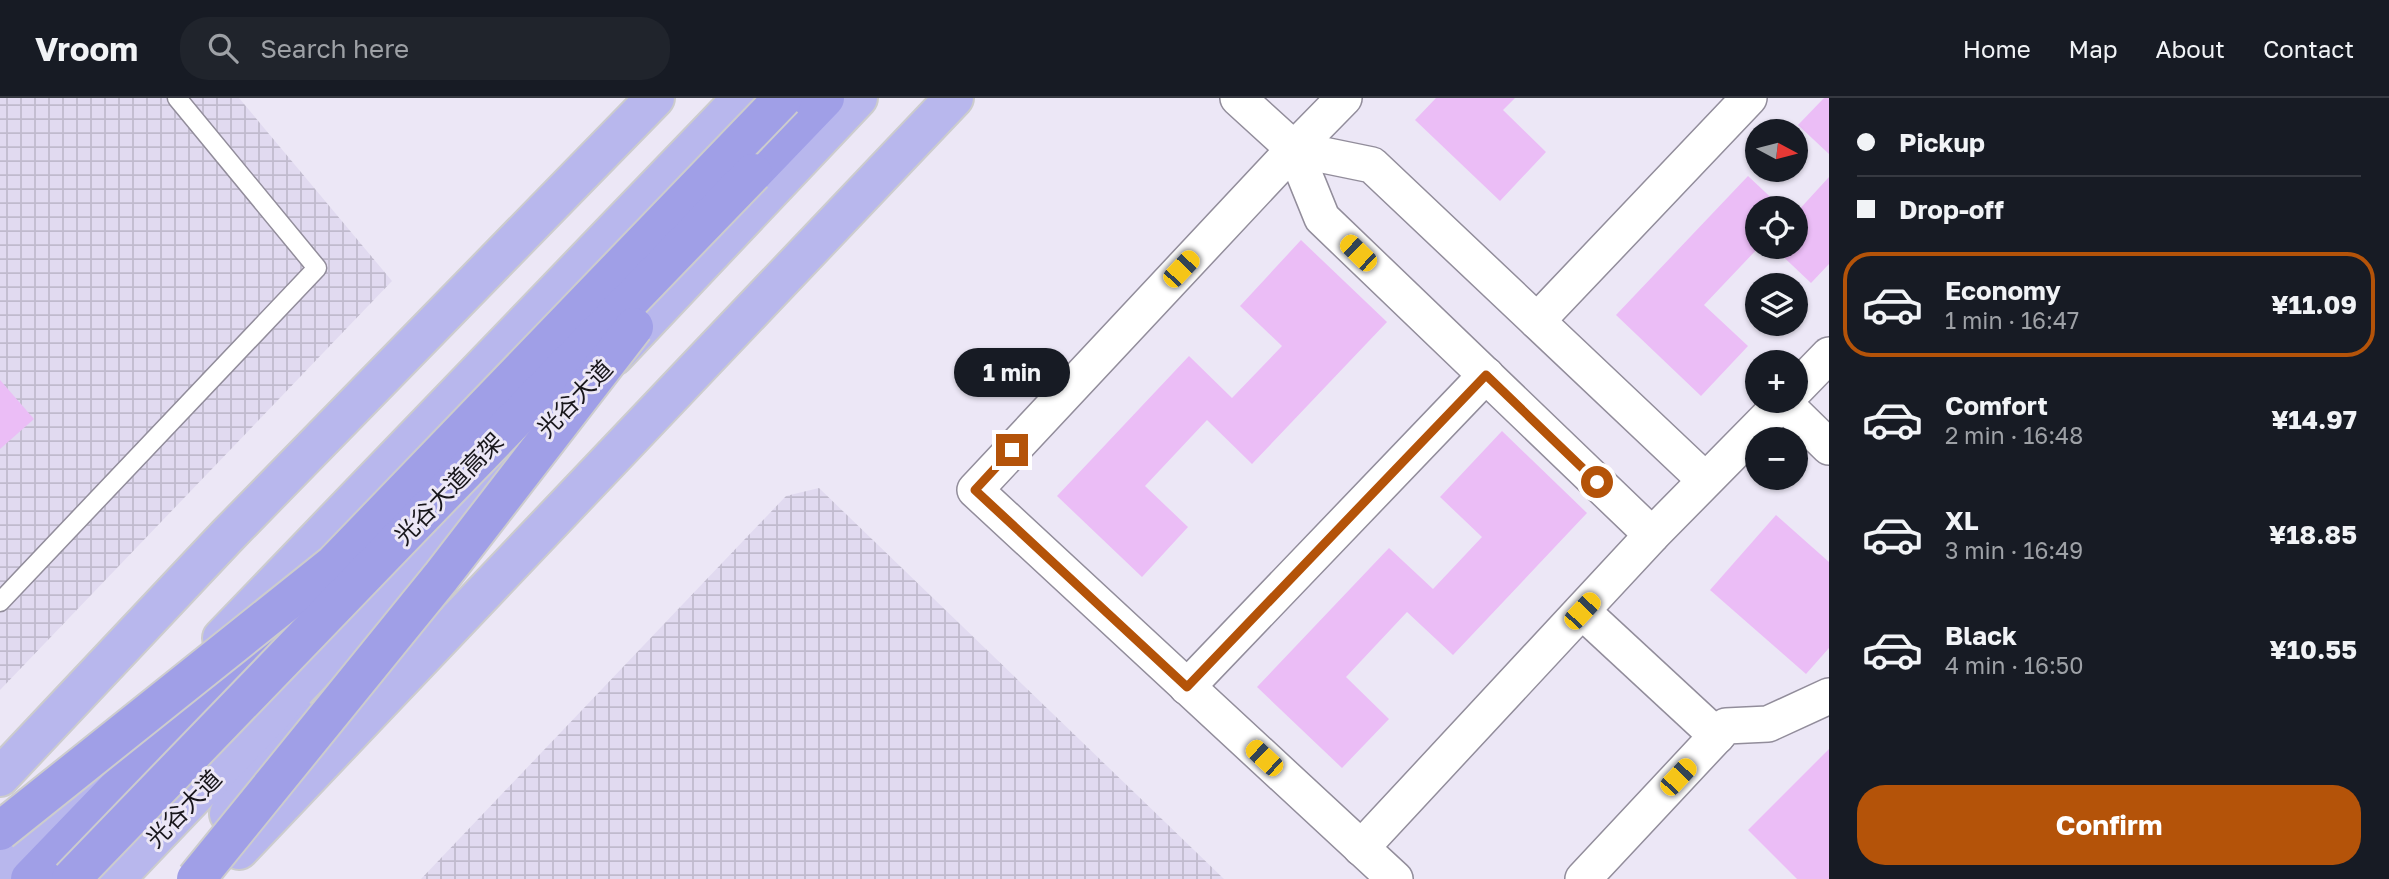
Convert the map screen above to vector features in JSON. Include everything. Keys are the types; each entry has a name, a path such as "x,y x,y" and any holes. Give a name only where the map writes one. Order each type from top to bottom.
{"highway":[{"name":"光谷大道高架","path":"30,879 783,98"},
{"name":"光谷大道高架","path":"71,879 825,98"},
{"path":"196,879 440,577 752,173"},
{"path":"0,831 334,564"}],"main road":[{"path":"0,777 237,526 655,98"},
{"path":"703,139 730,98"},
{"path":"0,875 377,475 743,98"},
{"name":"光谷大道","path":"115,879 858,98"},
{"path":"211,879 954,98"},
{"path":"377,475 432,547"},
{"path":"184,879 368,615"}],"street":[{"path":"1238,98 1294,149 1322,218 1652,535"},
{"path":"1344,98 975,490 1395,879"},
{"path":"1537,321 1749,98"},
{"path":"1294,149 1372,165 1705,480"},
{"path":"1808,376 1829,355"},
{"path":"1187,687 1486,375"},
{"path":"1361,848 1652,535 1771,413"},
{"path":"1800,413 1829,447"},
{"path":"1582,611 1717,736"},
{"path":"1583,879 1726,726 1768,724 1829,696"}],"lane":[{"path":"0,602 317,268 177,98"}],"shaded area":[{"path":"0,98 239,98 392,281 0,690"},
{"path":"819,488 1224,879 421,879 786,496"}],"building":[{"path":"1436,98 1515,98 1503,110 1546,152 1500,201 1415,120"},
{"path":"1824,98 1829,98 1829,154 1808,134 1808,119 1804,119"},
{"path":"1829,177 1829,264 1811,283 1808,273 1800,273 1786,259 1808,259 1808,200"},
{"path":"1745,179 1745,182 1754,182 1769,196 1745,196 1745,259 1748,259 1704,305 1748,346 1701,396 1616,315"},
{"path":"1301,240 1387,322 1252,464 1207,420 1145,486 1188,527 1142,577 1057,496 1189,356 1232,398 1282,346 1240,306"},
{"path":"0,380 34,419 0,449"},
{"path":"1502,431 1587,513 1453,655 1407,612 1346,677 1389,719 1342,768 1257,687 1389,548 1433,589 1482,537 1440,497"},
{"path":"1776,515 1829,562 1829,648 1806,674 1710,590"},
{"path":"1829,749 1829,879 1797,879 1748,830"}],"route":[{"path":"1012,450 975,490 1187,687 1486,375 1597,482"}]}
